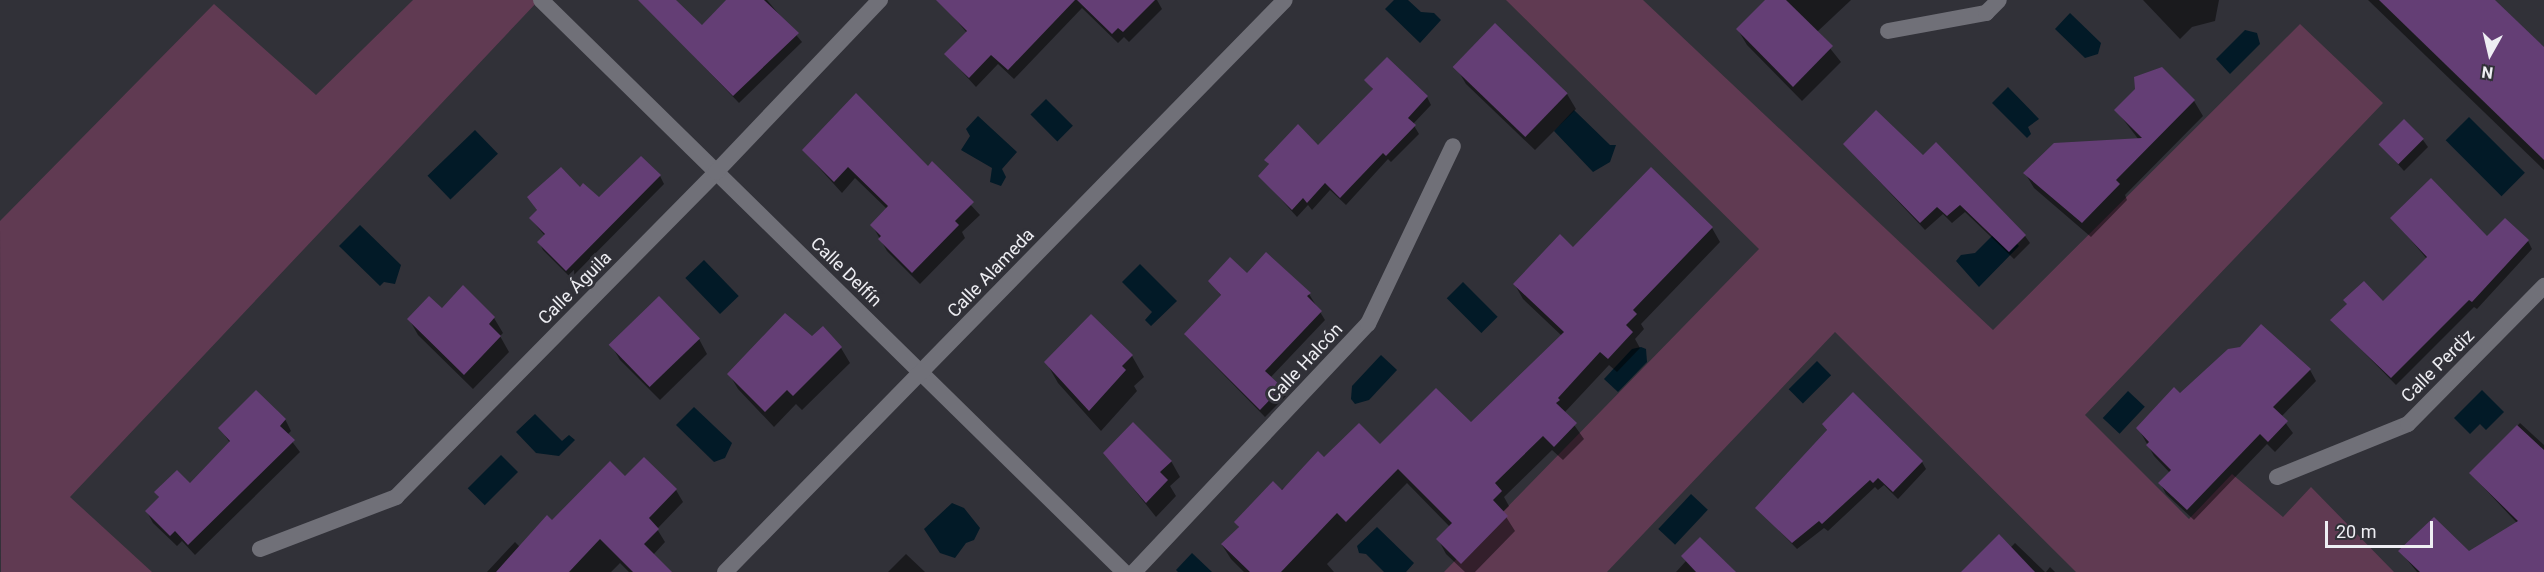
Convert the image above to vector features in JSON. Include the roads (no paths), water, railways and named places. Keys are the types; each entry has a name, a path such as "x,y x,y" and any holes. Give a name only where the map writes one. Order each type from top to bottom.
{"street":[{"name":"Calle Delfín","path":"541,0 1124,572"},
{"name":"Calle Águila","path":"260,549 396,497 716,172 880,0"},
{"name":"Calle Alameda","path":"724,572 1285,0"},
{"path":"1888,31 1986,13 1999,0"},
{"name":"Calle Halcón","path":"1134,572 1368,324 1453,146"},
{"name":"Calle Perdiz","path":"2277,477 2408,424 2544,286"}],"water":[{"path":"1394,0 1408,0 1421,12 1434,13 1441,20 1420,43 1385,9"},
{"path":"2070,13 2101,43 2098,54 2085,58 2055,29"},
{"path":"2245,30 2257,33 2260,44 2230,74 2216,59"},
{"path":"2008,87 2039,119 2028,127 2031,134 2027,138 1992,103"},
{"path":"1046,99 1073,126 1057,141 1030,115"},
{"path":"1574,110 1610,145 1616,145 1610,162 1593,172 1554,131"},
{"path":"978,116 1017,152 1002,169 1006,177 1001,186 990,182 992,168 961,150 970,136 966,129"},
{"path":"2469,117 2525,173 2502,196 2446,140"},
{"path":"475,130 498,154 450,200 428,176"},
{"path":"360,225 401,265 395,284 384,282 380,286 339,246"},
{"path":"2001,227 2019,246 1979,287 1956,261 1961,255 1975,253"},
{"path":"704,260 739,296 720,314 685,278"},
{"path":"1140,264 1177,301 1151,326 1145,320 1152,312 1122,282"},
{"path":"1463,282 1498,317 1481,333 1447,298"},
{"path":"1641,347 1646,349 1647,362 1618,392 1604,379 1632,349"},
{"path":"1381,355 1397,370 1369,400 1355,404 1351,399 1352,386"},
{"path":"1817,361 1831,375 1803,403 1789,389"},
{"path":"2482,390 2504,412 2486,430 2480,424 2470,434 2454,418"},
{"path":"2128,391 2145,407 2120,434 2103,418"},
{"path":"694,407 732,443 725,458 714,462 676,425"},
{"path":"535,414 562,441 569,435 575,440 559,456 536,453 516,432"},
{"path":"501,455 518,472 485,505 468,488"},
{"path":"1691,494 1708,510 1675,545 1658,529"},
{"path":"952,503 964,508 980,528 974,540 966,543 955,558 940,553 924,529"},
{"path":"1377,527 1414,563 1406,572 1384,572 1366,554 1359,553 1357,546"},
{"path":"1192,553 1212,572 1178,572 1176,570"}]}
